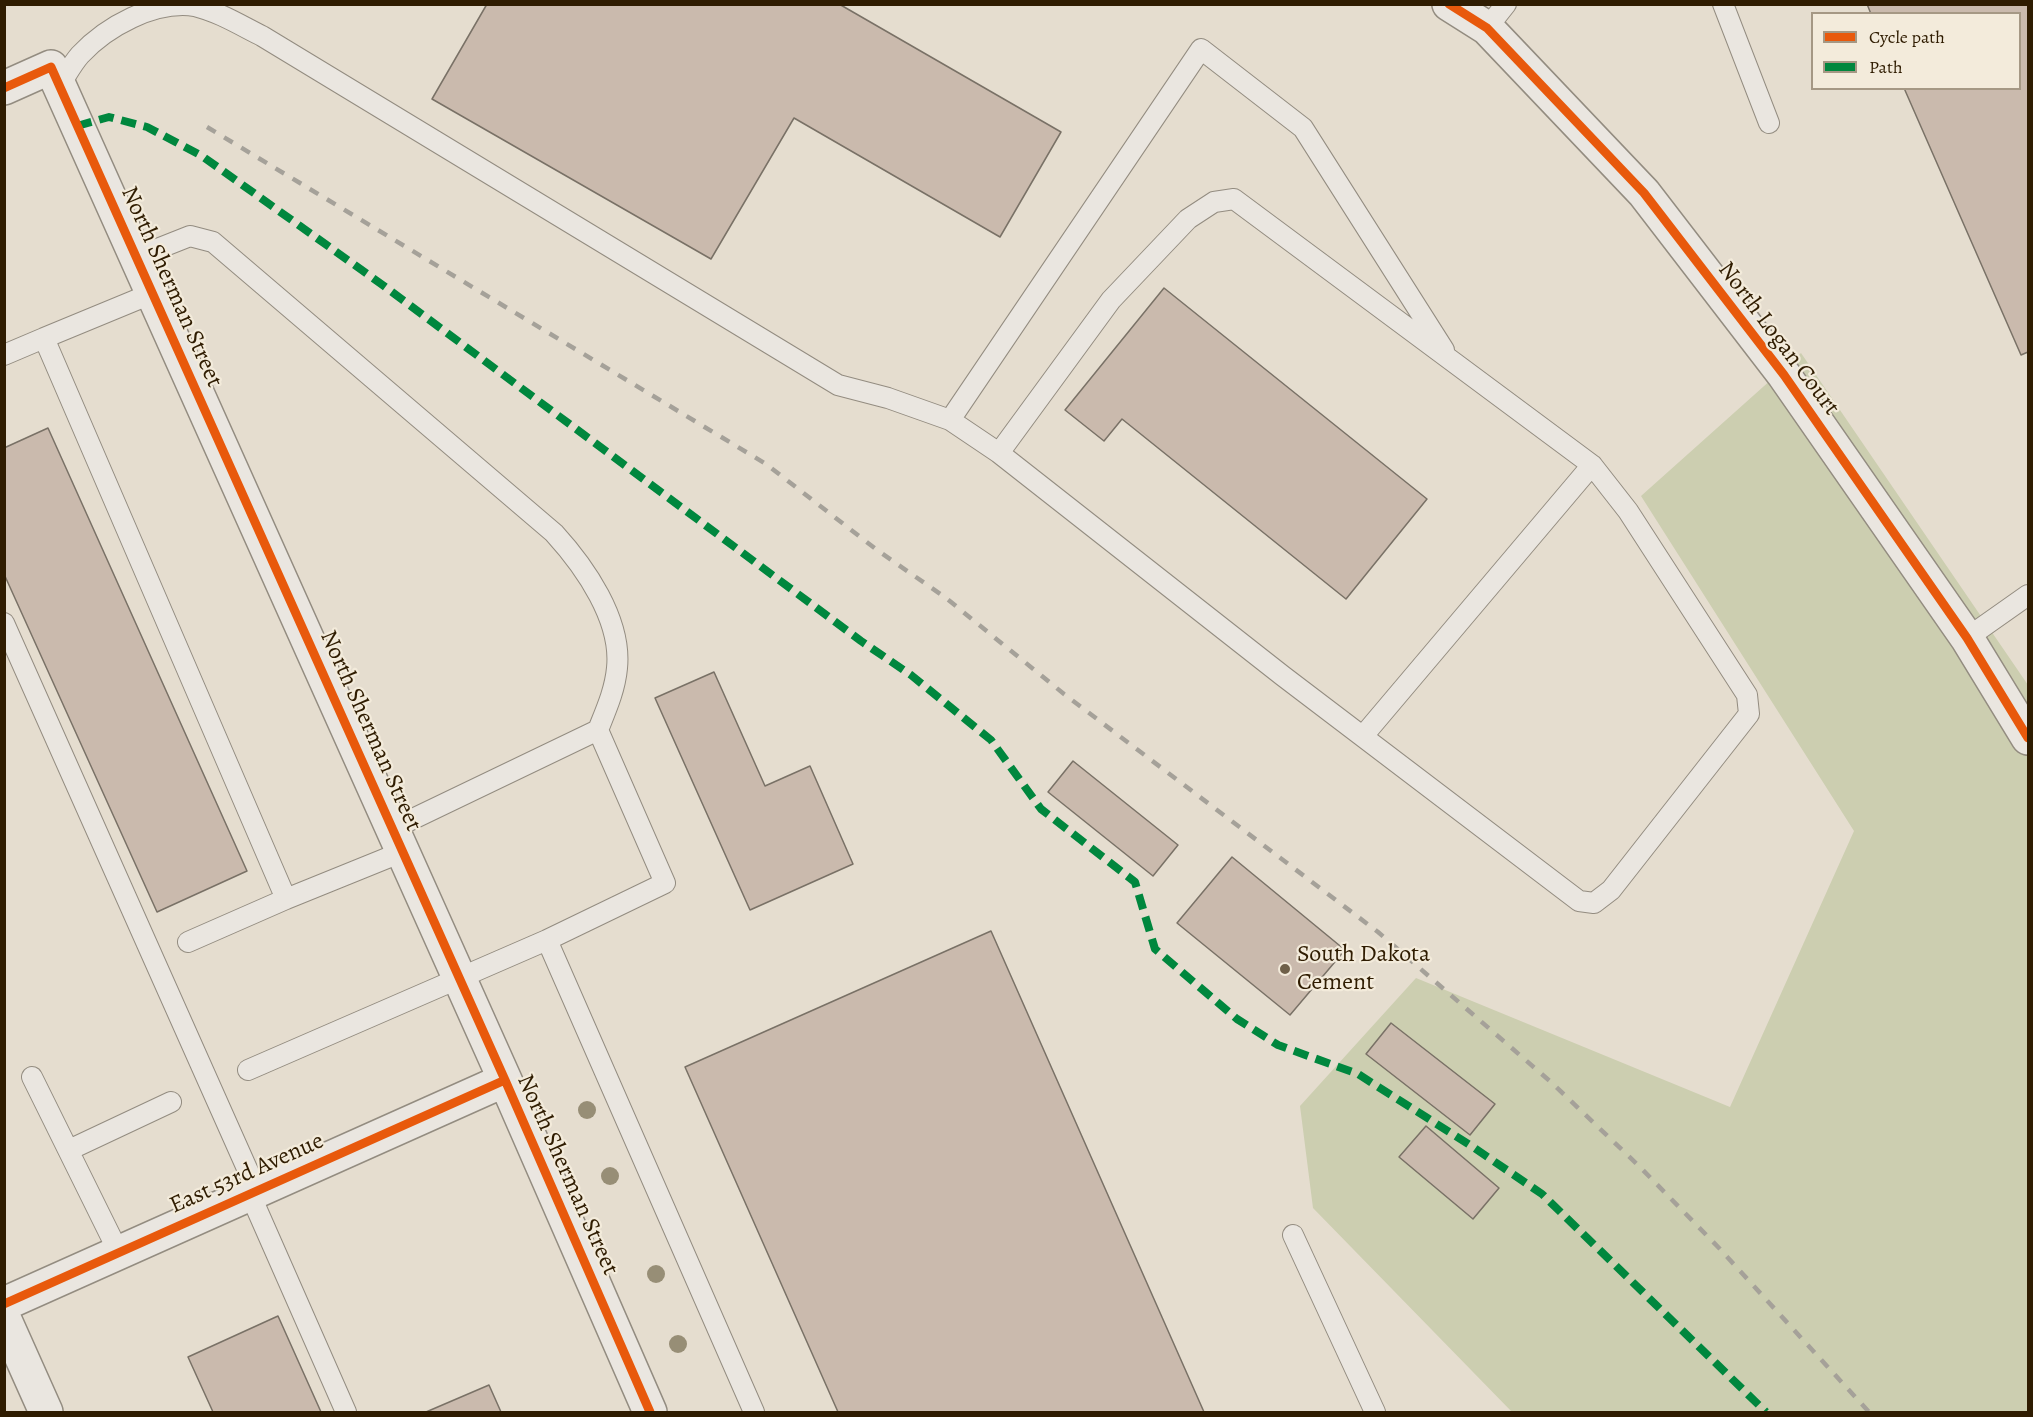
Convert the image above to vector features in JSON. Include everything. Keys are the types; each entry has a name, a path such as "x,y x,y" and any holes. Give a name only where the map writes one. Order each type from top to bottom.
{"street":[{"name":"North Logan Court","path":"1449,4 1497,16 1644,193 1784,375 1967,638 2028,738"},
{"path":"4,88 55,76"},
{"name":"North Sherman Street","path":"55,76 504,1080 650,1413"},
{"name":"East 53rd Avenue","path":"4,1304 504,1080"},
{"path":"4,1318 46,1413"}],"lane":[{"path":"1723,4 1769,123"},
{"path":"55,76 102,35 125,21 158,8 193,6 225,10 262,36 838,385 888,398 950,420 999,453 1579,901 1594,903 1611,890 1749,714 1747,695 1628,511 1592,465 1234,199 1214,202 1188,219 1111,300 999,453"},
{"path":"950,420 1202,49 1303,128 1451,361"},
{"path":"137,257 190,237 213,242 555,533 591,579 606,611 614,638 617,666 610,700 598,730 397,841 286,899 188,942"},
{"path":"4,356 153,293"},
{"path":"44,338 286,899"},
{"path":"1363,736 1592,465"},
{"path":"1967,638 2028,595"},
{"path":"4,623 254,1193 346,1413"},
{"path":"248,1070 547,940 665,884 598,730"},
{"path":"547,940 754,1413"},
{"path":"32,1077 119,1253"},
{"path":"69,1150 171,1102"},
{"path":"1293,1235 1376,1413"}],"green space":[{"path":"1801,353 2028,685 2028,1412 1512,1412 1313,1208 1300,1106 1416,978 1730,1107 1854,831 1641,496"}],"building":[{"path":"487,4 839,4 1061,132 1000,237 794,118 711,259 432,99"},
{"path":"1867,4 2028,4 2028,352 2021,355 1905,90 2021,90 2021,12 1870,12"},
{"path":"1164,288 1427,499 1346,599 1122,419 1104,441 1065,410"},
{"path":"48,428 247,871 157,912 4,574 4,448"},
{"path":"714,672 765,786 810,766 853,864 750,910 655,698"},
{"path":"1073,761 1178,845 1153,876 1048,792"},
{"path":"1232,857 1345,950 1290,1015 1177,923"},
{"path":"991,931 1204,1412 838,1412 685,1067"},
{"path":"1391,1023 1495,1104 1470,1135 1366,1054"},
{"path":"1426,1126 1499,1188 1473,1219 1399,1157"},
{"path":"278,1316 321,1412 213,1412 188,1357"},
{"path":"489,1385 501,1412 426,1412"}],"railway":[{"path":"207,127 766,464 877,550 946,598 1064,694 1378,932 1552,1083 1639,1166 1719,1248 1869,1412"}],"marked path":[{"path":"77,126 109,117 147,127 202,156 384,286 861,641 911,675 991,740 1041,809 1135,882 1155,949 1237,1019 1278,1045 1358,1074 1542,1194 1766,1412"}],"cycle path":[{"path":"1449,4 1487,28 1644,193 1784,375 1967,638 2028,738"},
{"path":"4,88 51,67 505,1080 650,1412"},
{"path":"4,1304 505,1080"}],"place":[{"name":"South Dakota Cement","path":"1285,969"}]}
